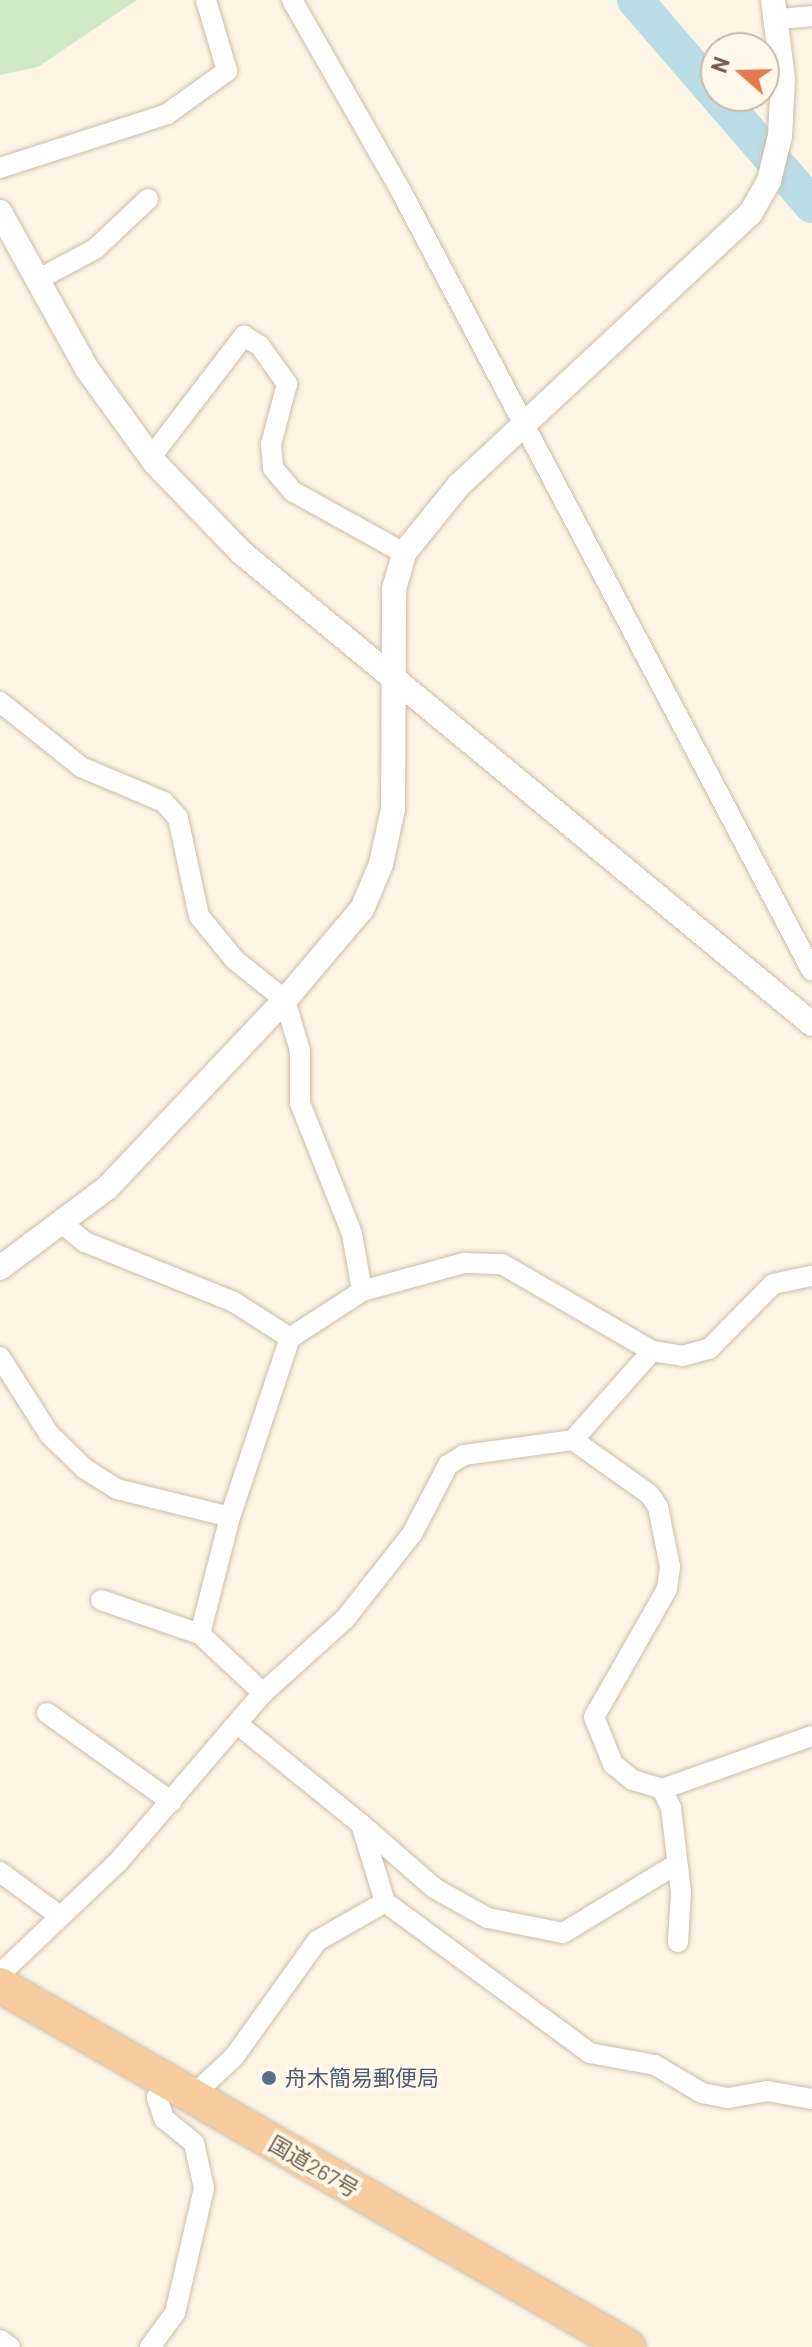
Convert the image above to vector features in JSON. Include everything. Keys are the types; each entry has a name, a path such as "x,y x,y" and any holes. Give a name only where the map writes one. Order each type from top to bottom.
{"highway":[{"name":"国道267号","path":"0,1985 628,2347"}],"street":[{"path":"0,168 167,114 227,71 206,0"},
{"path":"292,0 524,426 812,971"},
{"path":"0,1268 107,1188 285,1000 362,909 381,864 393,809 394,589 404,553 459,485 750,214 769,181 780,136 776,9 812,16"},
{"path":"37,280 95,249 148,199"},
{"path":"0,212 87,369 151,457 242,553 392,681 812,1024"},
{"path":"151,457 244,336 260,346 287,384 271,444 273,468 292,491 404,553"},
{"path":"0,702 81,767 164,802 178,818 199,916 235,960 285,1000 300,1051 300,1103 352,1234 362,1291"},
{"path":"62,1223 85,1242 234,1302 290,1338"},
{"path":"200,1634 230,1517 290,1338 362,1291 464,1263 502,1264 652,1351 682,1356 709,1349 773,1284 812,1276"},
{"path":"0,1974 172,1802 240,1726 263,1693 345,1619 412,1534 448,1465 464,1455 573,1440 652,1351"},
{"path":"0,1357 49,1434 85,1469 117,1489 230,1517"},
{"path":"573,1440 649,1494 658,1507 670,1567 667,1589 594,1717 613,1764 662,1789 671,1808 675,1865 683,1914 678,1942"},
{"path":"101,1600 200,1634 263,1693"},
{"path":"47,1713 172,1802"},
{"path":"240,1726 434,1888 488,1918 563,1933 675,1865"},
{"path":"662,1789 812,1736"},
{"path":"361,1824 385,1902 590,2053 655,2065 715,2095 767,2091 812,2099"},
{"path":"0,1872 60,1916"},
{"path":"150,2347 175,2313 204,2188 194,2143 164,2119 157,2097 234,2057 317,1941 385,1902"},
{"path":"0,2340 10,2347"}],"green space":[{"path":"0,0 137,0 38,67 0,75"}],"waterway":[{"path":"635,0 812,205"}],"place":[{"name":"舟木簡易郵便局","path":"269,2078"}]}
